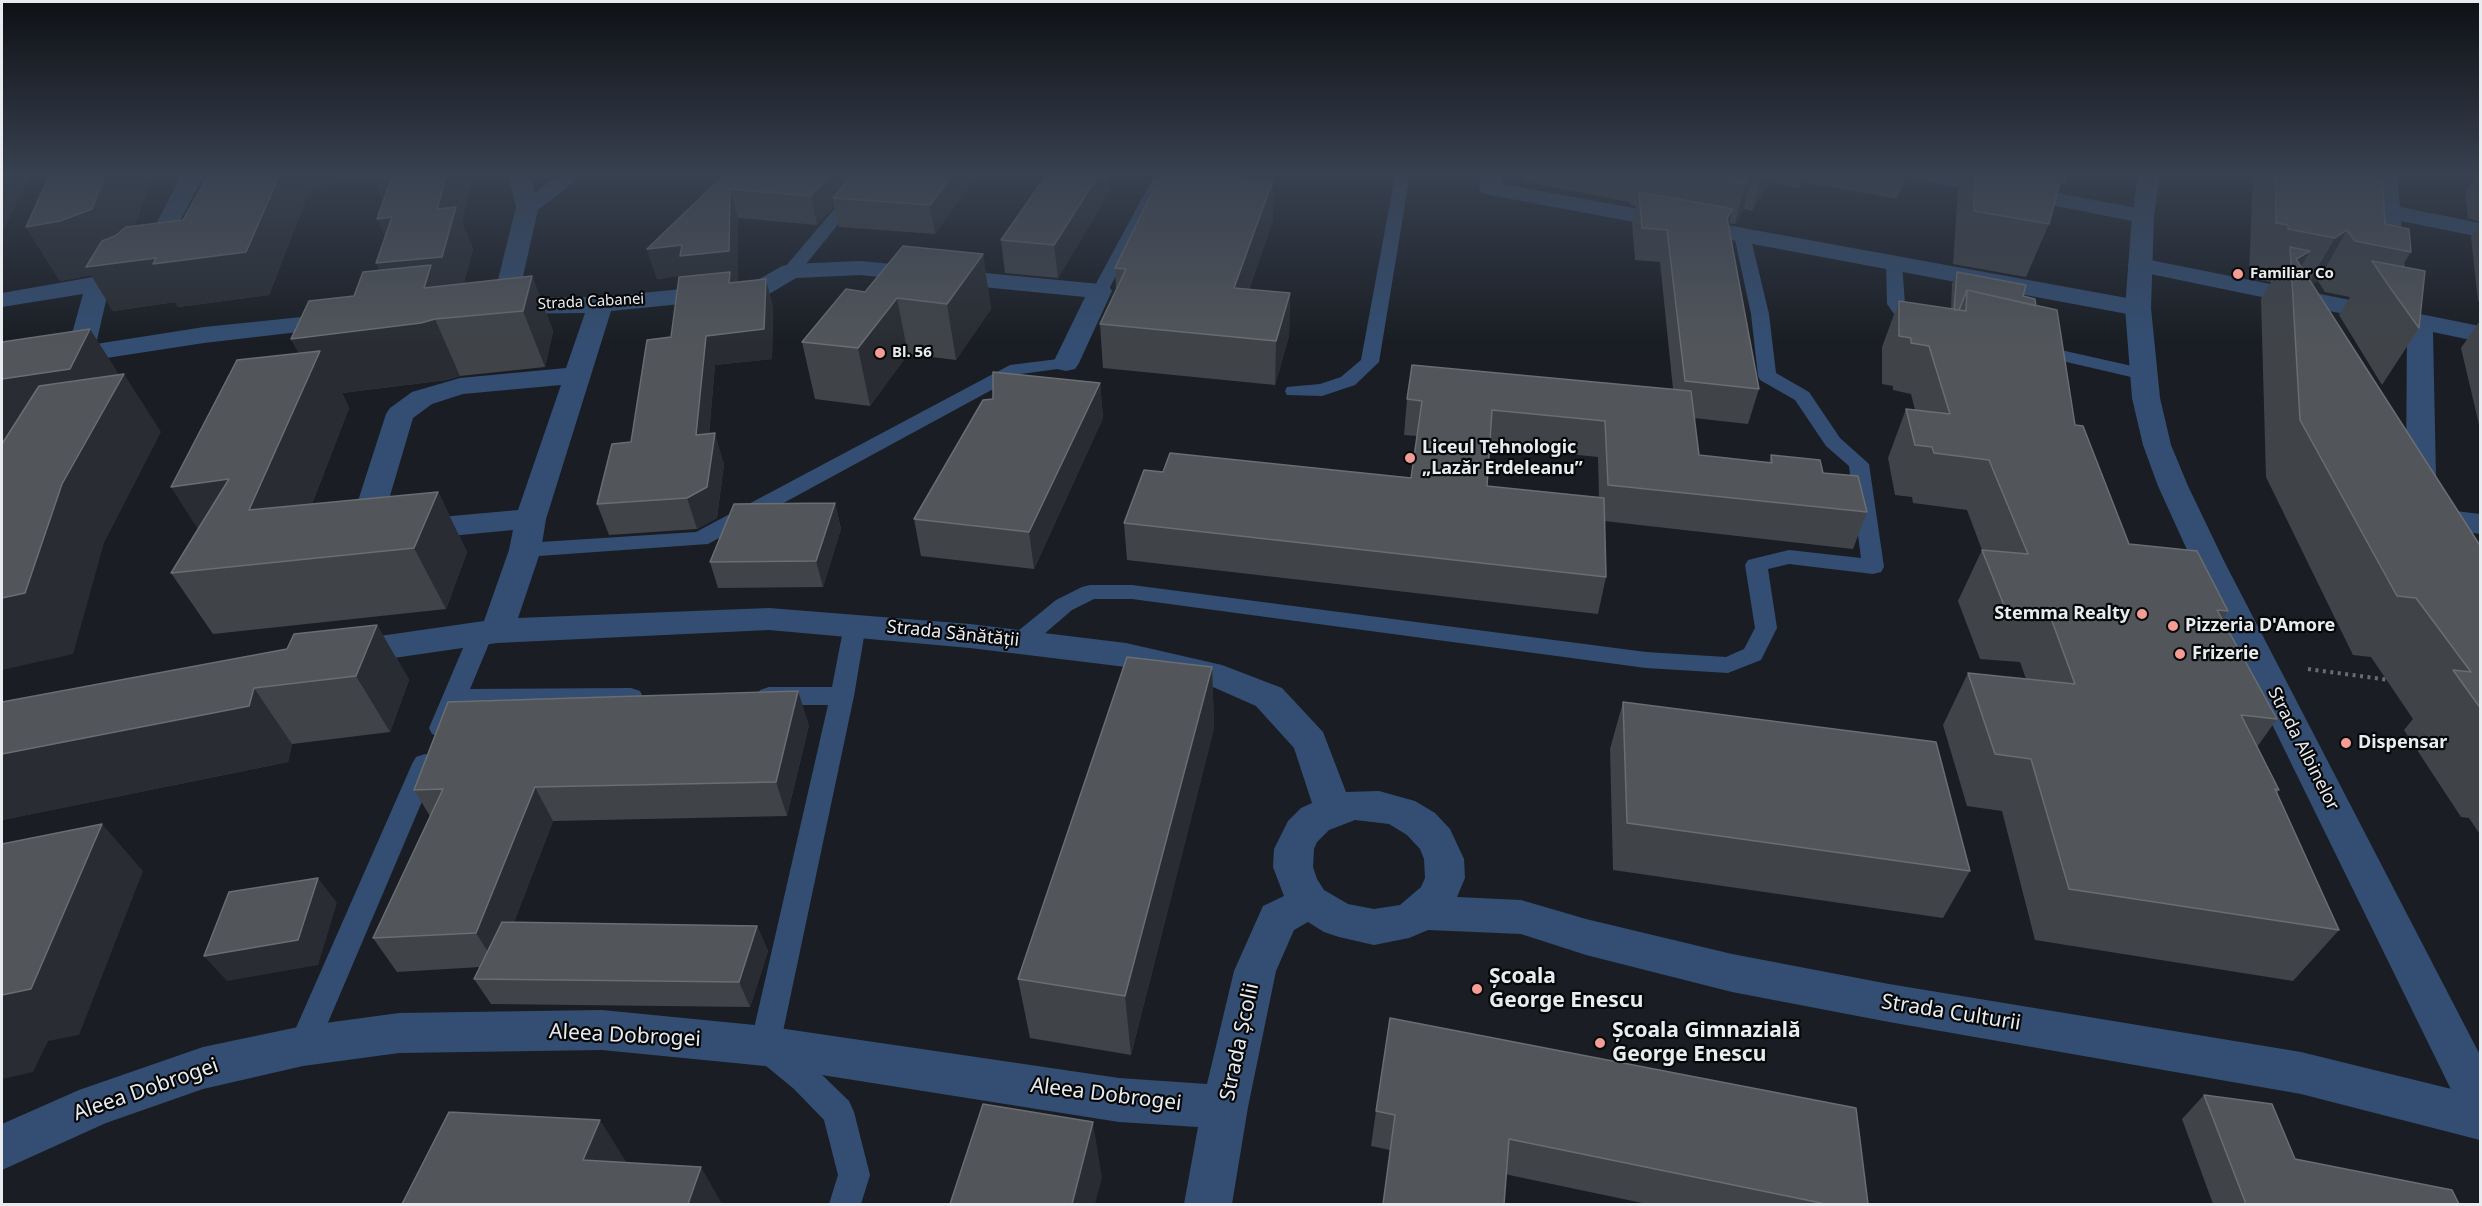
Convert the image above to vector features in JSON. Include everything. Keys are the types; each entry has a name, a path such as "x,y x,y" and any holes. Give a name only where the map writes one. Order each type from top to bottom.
{"street":[{"path":"2,300 98,284 131,272 154,251 164,230"},
{"path":"504,305 522,230"},
{"path":"1717,230 2138,308"},
{"name":"Strada Albinelor","path":"2142,230 2138,308 2146,398 2157,445 2173,486 2259,663 2481,1101"},
{"path":"2393,230 2407,319 2426,516 2481,524"},
{"path":"2140,265 2481,334"},
{"name":"Strada Cabanei","path":"469,309 504,305 600,305 760,289 791,271 860,268 1100,291"},
{"path":"80,354 98,284"},
{"path":"1066,363 1100,291"},
{"path":"489,633 525,550 531,519 600,305"},
{"path":"2,366 204,335 366,319"},
{"path":"531,519 419,529 383,521 371,507 400,414 422,398 460,386 579,375"},
{"name":"Strada Sănătății","path":"320,657 489,633 661,622 769,619 1021,641 1126,656 1222,677 1269,697 1310,742 1333,810"},
{"path":"1367,805 1401,812 1421,824 1436,840 1444,859 1445,879 1437,897 1422,913 1409,921 1374,927 1339,920 1310,902 1299,885 1293,867 1294,849 1302,832 1315,819 1333,810 1367,805"},
{"name":"Strada Școlii","path":"1208,1204 1225,1107 1255,971 1278,918 1310,902"},
{"name":"Strada Culturii","path":"1422,913 1521,917 1586,937 1732,973 1889,1003 2301,1073 2481,1118"},
{"name":"Aleea Dobrogei","path":"2,1147 94,1105 203,1068 303,1046 399,1033 602,1030 765,1046 1119,1100 1225,1107"}],"lane":[{"path":"791,271 825,230"},
{"path":"1100,291 1132,230"},
{"path":"1294,391 1322,390 1348,381 1370,362 1393,230"},
{"path":"1021,641 1064,605 1090,592 1132,592 1646,660 1728,665 1753,654 1766,628 1756,565 1788,557 1873,567 1859,464 1833,442 1802,396 1767,376 1760,314 1742,235"},
{"path":"1894,263 1896,304 1903,314 1916,322 1935,327"},
{"path":"2022,346 2144,374"},
{"path":"525,550 700,539 1016,369 1066,363"},
{"path":"845,1204 854,1175 838,1112 805,1079 765,1046 842,696 855,625"},
{"path":"303,1046 454,698 489,633"},
{"path":"748,696 842,696"},
{"path":"454,698 654,697"}],"path":[{"path":"2259,663 2399,681"}],"building":[{"path":"122,230 255,230 246,252 153,264 156,258 86,267 102,241"},
{"path":"387,230 449,230 442,257 376,263"},
{"path":"666,230 729,230 729,251 680,256 682,245 647,249"},
{"path":"1008,230 1063,230 1054,245 1001,240"},
{"path":"1133,230 1255,230 1234,288 1290,293 1276,341 1100,324 1126,269 1115,268"},
{"path":"1667,230 1729,230 1759,389 1685,381"},
{"path":"2295,230 2347,230 2335,238"},
{"path":"2347,230 2409,230 2411,252 2355,241"},
{"path":"903,246 983,254 947,304 897,298 858,348 802,342 846,289 865,292"},
{"path":"2290,247 2310,251 2296,259 2481,547 2481,709 2453,670 2471,672 2416,598 2397,596 2300,420"},
{"path":"2372,261 2425,271 2419,328 2391,289"},
{"path":"431,265 424,288 532,276 523,311 435,319 421,323 291,339 309,301 354,296 363,272"},
{"path":"730,272 729,283 766,279 764,329 706,336 696,435 715,433 707,487 687,498 597,504 612,444 631,442 647,340 671,337 679,277"},
{"path":"1957,272 2026,285 2023,296 2035,299 2036,306 1967,290 1959,310 1954,310"},
{"path":"1967,290 2057,310 2075,425 2083,426 2129,544 2197,551 2228,611 2217,610 2277,719 2241,715 2279,790 2275,789 2339,930 2069,889 2031,759 1995,754 1968,673 2075,684 2048,610 2005,608 1982,550 2028,554 1989,460 1934,453 1932,447 1915,445 1906,409 1950,414 1929,346 1911,343 1911,338 1899,336 1899,301 1966,311"},
{"path":"90,329 70,369 2,379 2,342"},
{"path":"320,351 249,510 438,492 414,548 171,573 229,479 171,487 237,360"},
{"path":"1412,365 1691,391 1699,455 1772,463 1771,455 1820,460 1823,473 1858,476 1867,512 1608,485 1605,421 1492,410 1487,486 1604,498 1606,577 1124,523 1144,470 1163,472 1170,453 1411,478 1422,401 1407,399"},
{"path":"993,372 1100,383 1029,532 914,519 983,400 993,399"},
{"path":"124,374 62,484 25,593 2,598 2,444 39,386"},
{"path":"835,503 816,561 710,562 734,504"},
{"path":"377,625 356,676 254,688 249,706 2,754 2,702 287,649 294,634"},
{"path":"1127,657 1212,667 1125,996 1018,979"},
{"path":"798,691 776,782 535,787 476,933 373,938 443,789 414,790 448,702"},
{"path":"1623,702 1936,742 1970,871 1627,823"},
{"path":"102,824 31,989 2,995 2,844"},
{"path":"318,878 298,940 204,956 229,892"},
{"path":"502,922 757,926 739,982 474,979"},
{"path":"1390,1018 1856,1108 1868,1204 1826,1204 1509,1139 1504,1204 1383,1204 1395,1115 1376,1111"},
{"path":"2204,1095 2272,1104 2295,1159 2452,1190 2459,1204 2246,1204"},
{"path":"983,1104 1093,1122 1072,1204 950,1204"},
{"path":"449,1112 600,1120 583,1160 701,1167 688,1204 402,1204"}],"place":[{"name":"Familiar Co","path":"2238,274"},
{"name":"Bl. 56","path":"880,353"},
{"name":"Liceul Tehnologic „Lazăr Erdeleanu”","path":"1410,458"},
{"name":"Stemma Realty","path":"2142,614"},
{"name":"Pizzeria D'Amore","path":"2173,626"},
{"name":"Frizerie","path":"2180,654"},
{"name":"Dispensar","path":"2346,743"},
{"name":"Școala George Enescu","path":"1477,989"},
{"name":"Școala Gimnazială George Enescu","path":"1600,1043"}]}
